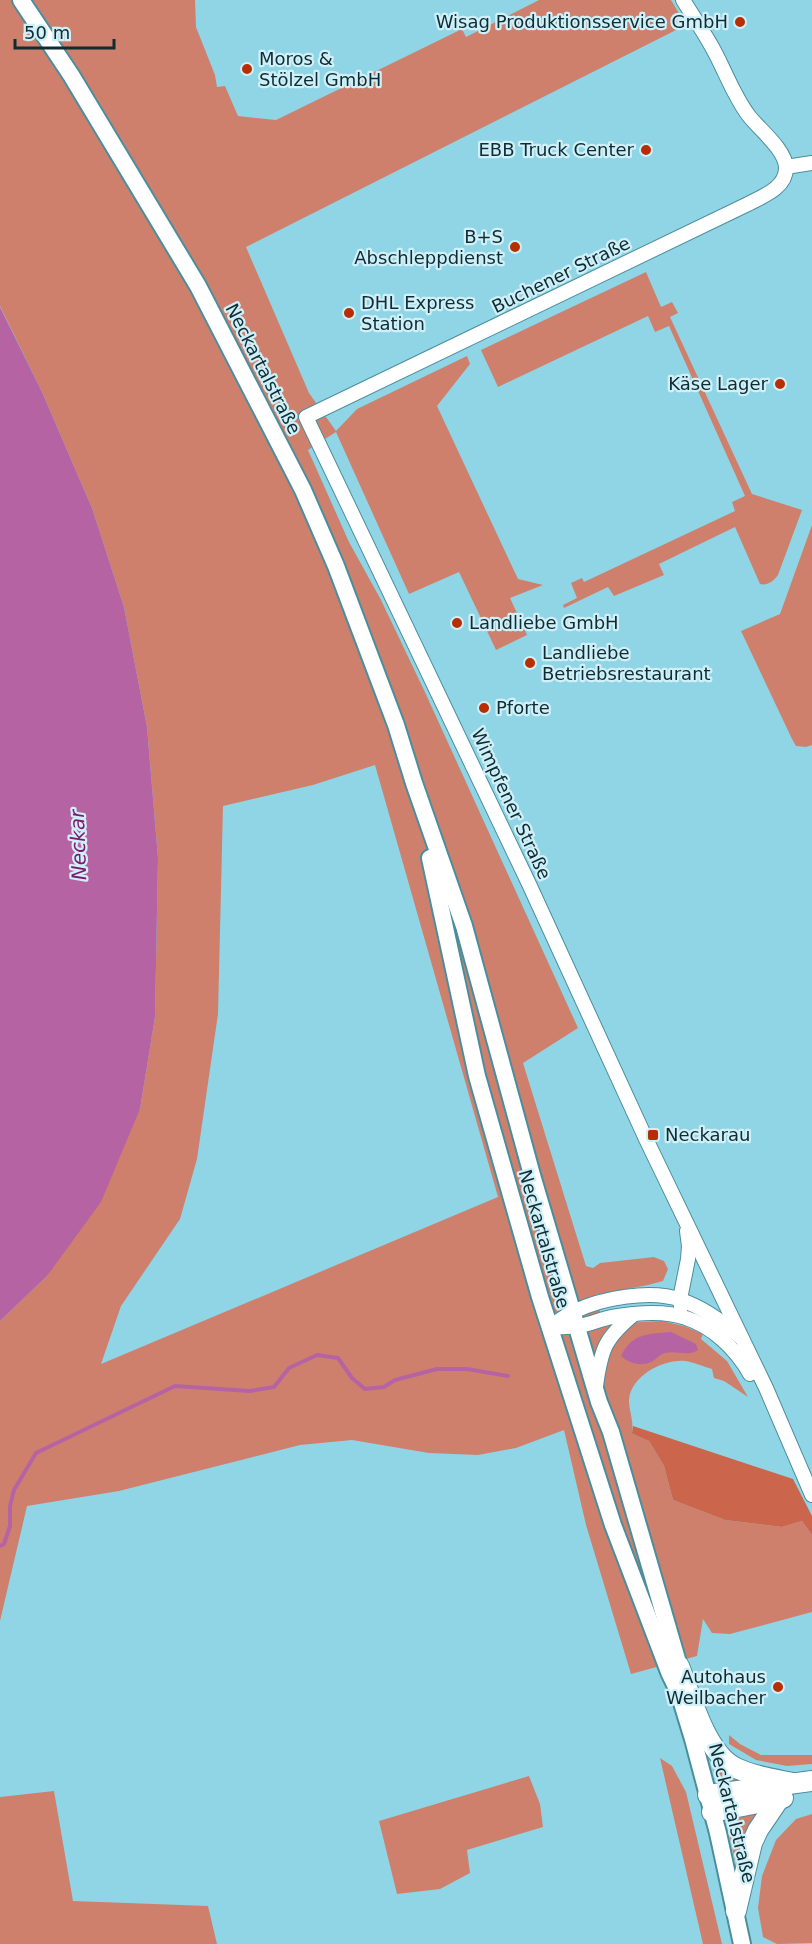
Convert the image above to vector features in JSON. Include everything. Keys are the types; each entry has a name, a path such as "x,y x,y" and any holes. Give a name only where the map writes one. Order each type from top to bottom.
{"highway":[{"path":"679,1666 708,1739 728,1763 751,1774 802,1782"},
{"path":"710,1803 802,1782"},
{"path":"710,1803 779,1799 812,1792"},
{"path":"736,1911 752,1843 779,1799"}],"main road":[{"name":"Neckartalstraße","path":"21,0 71,75 198,286 303,490 336,566 396,725 464,926 532,1175 597,1395 611,1432 679,1666 679,1693"},
{"name":"Neckartalstraße","path":"414,783 477,1076 549,1327 613,1526 679,1693 710,1803 742,1944"}],"street":[{"path":"683,0 712,47 738,100 783,156 786,167 812,163"},
{"name":"Buchener Straße","path":"306,417 769,193 779,185 786,167"},
{"name":"Wimpfener Straße","path":"306,417 524,873 646,1139 743,1340 812,1496"},
{"name":"Wimpfener Straße","path":"681,1208 689,1235 686,1274 680,1299 685,1317 710,1330 740,1357 758,1386 812,1496"},
{"name":"Wimpfener Straße","path":"549,1327 575,1319 599,1303 645,1294 680,1299 717,1317 743,1340"},
{"path":"575,1319 634,1314 685,1317"},
{"path":"597,1395 599,1358 606,1343 618,1327 634,1314"}],"shaded area":[{"path":"0,0 195,0 196,27 215,75 217,87 225,86 238,116 276,120 462,29 466,37 539,0 671,0 686,25 246,247 309,393 336,431 357,409 467,356 470,364 437,406 518,579 543,585 510,598 527,635 496,650 459,572 409,594 336,432 308,450 349,542 381,600 424,690 578,1028 523,1063 586,1266 593,1268 600,1263 654,1257 664,1261 668,1269 663,1281 595,1295 604,1324 662,1321 684,1326 703,1334 701,1339 727,1361 748,1397 724,1381 714,1378 712,1369 685,1361 667,1363 642,1377 631,1391 629,1400 632,1432 649,1441 664,1466 673,1500 725,1520 782,1527 802,1521 812,1535 812,1612 730,1634 712,1633 703,1619 697,1656 631,1674 586,1525 564,1430 516,1448 478,1455 429,1453 352,1440 300,1445 119,1491 27,1506 0,1621 0,1321 47,1276 140,1109 155,1017 158,858 147,727 124,607 92,508 42,392 0,306","holes":["375,765 498,1197 101,1364 121,1306 180,1219 197,1159 218,1014 223,806 313,785"]},
{"path":"646,272 661,307 672,302 678,313 670,317 752,494 802,510 778,575 768,584 760,584 735,527 659,564 664,575 614,596 608,587 564,608 563,605 577,598 571,583 582,578 584,582 735,511 732,502 745,496 669,326 655,332 648,316 498,387 481,350"},
{"path":"812,525 812,745 806,747 796,746 792,739 741,631 780,614"},
{"path":"633,1426 793,1479 812,1516 812,1535 802,1521 782,1527 725,1520 673,1500 664,1466 649,1441 632,1433"},
{"path":"729,1735 740,1744 761,1755 812,1755 812,1764 787,1766 756,1760 729,1744"},
{"path":"660,1758 672,1766 686,1792 722,1944 703,1944"},
{"path":"713,1765 755,1784 718,1788"},
{"path":"529,1776 540,1804 543,1827 467,1850 470,1873 440,1889 397,1894 379,1821"},
{"path":"54,1791 73,1901 208,1906 217,1944 0,1944 0,1797"},
{"path":"757,1811 736,1860 735,1861 726,1819"},
{"path":"812,1814 812,1943 777,1944 763,1937 758,1908 762,1876 776,1840 796,1819"}],"water":[{"name":"Neckar","path":"0,307 42,392 92,508 124,607 147,727 158,858 155,1017 140,1109 101,1202 47,1276 0,1321"},
{"path":"671,1332 696,1344 698,1350 691,1353 665,1353 645,1364 632,1363 621,1356 630,1343 642,1336"}],"waterway":[{"path":"0,1546 4,1544 10,1526 10,1506 14,1490 36,1453 175,1386 250,1391 274,1387 289,1368 317,1355 338,1358 352,1378 365,1389 384,1387 395,1380 437,1369 467,1369 508,1376"}],"place":[{"name":"Wisag Produktionsservice GmbH","path":"740,22"},
{"name":"Moros & Stölzel GmbH","path":"247,69"},
{"name":"EBB Truck Center","path":"646,150"},
{"name":"B+S Abschleppdienst","path":"515,247"},
{"name":"DHL Express Station","path":"349,313"},
{"name":"Käse Lager","path":"780,384"},
{"name":"Landliebe GmbH","path":"457,623"},
{"name":"Landliebe Betriebsrestaurant","path":"530,663"},
{"name":"Pforte","path":"484,708"},
{"name":"Neckarau","path":"653,1135"},
{"name":"Autohaus Weilbacher","path":"778,1687"}]}
